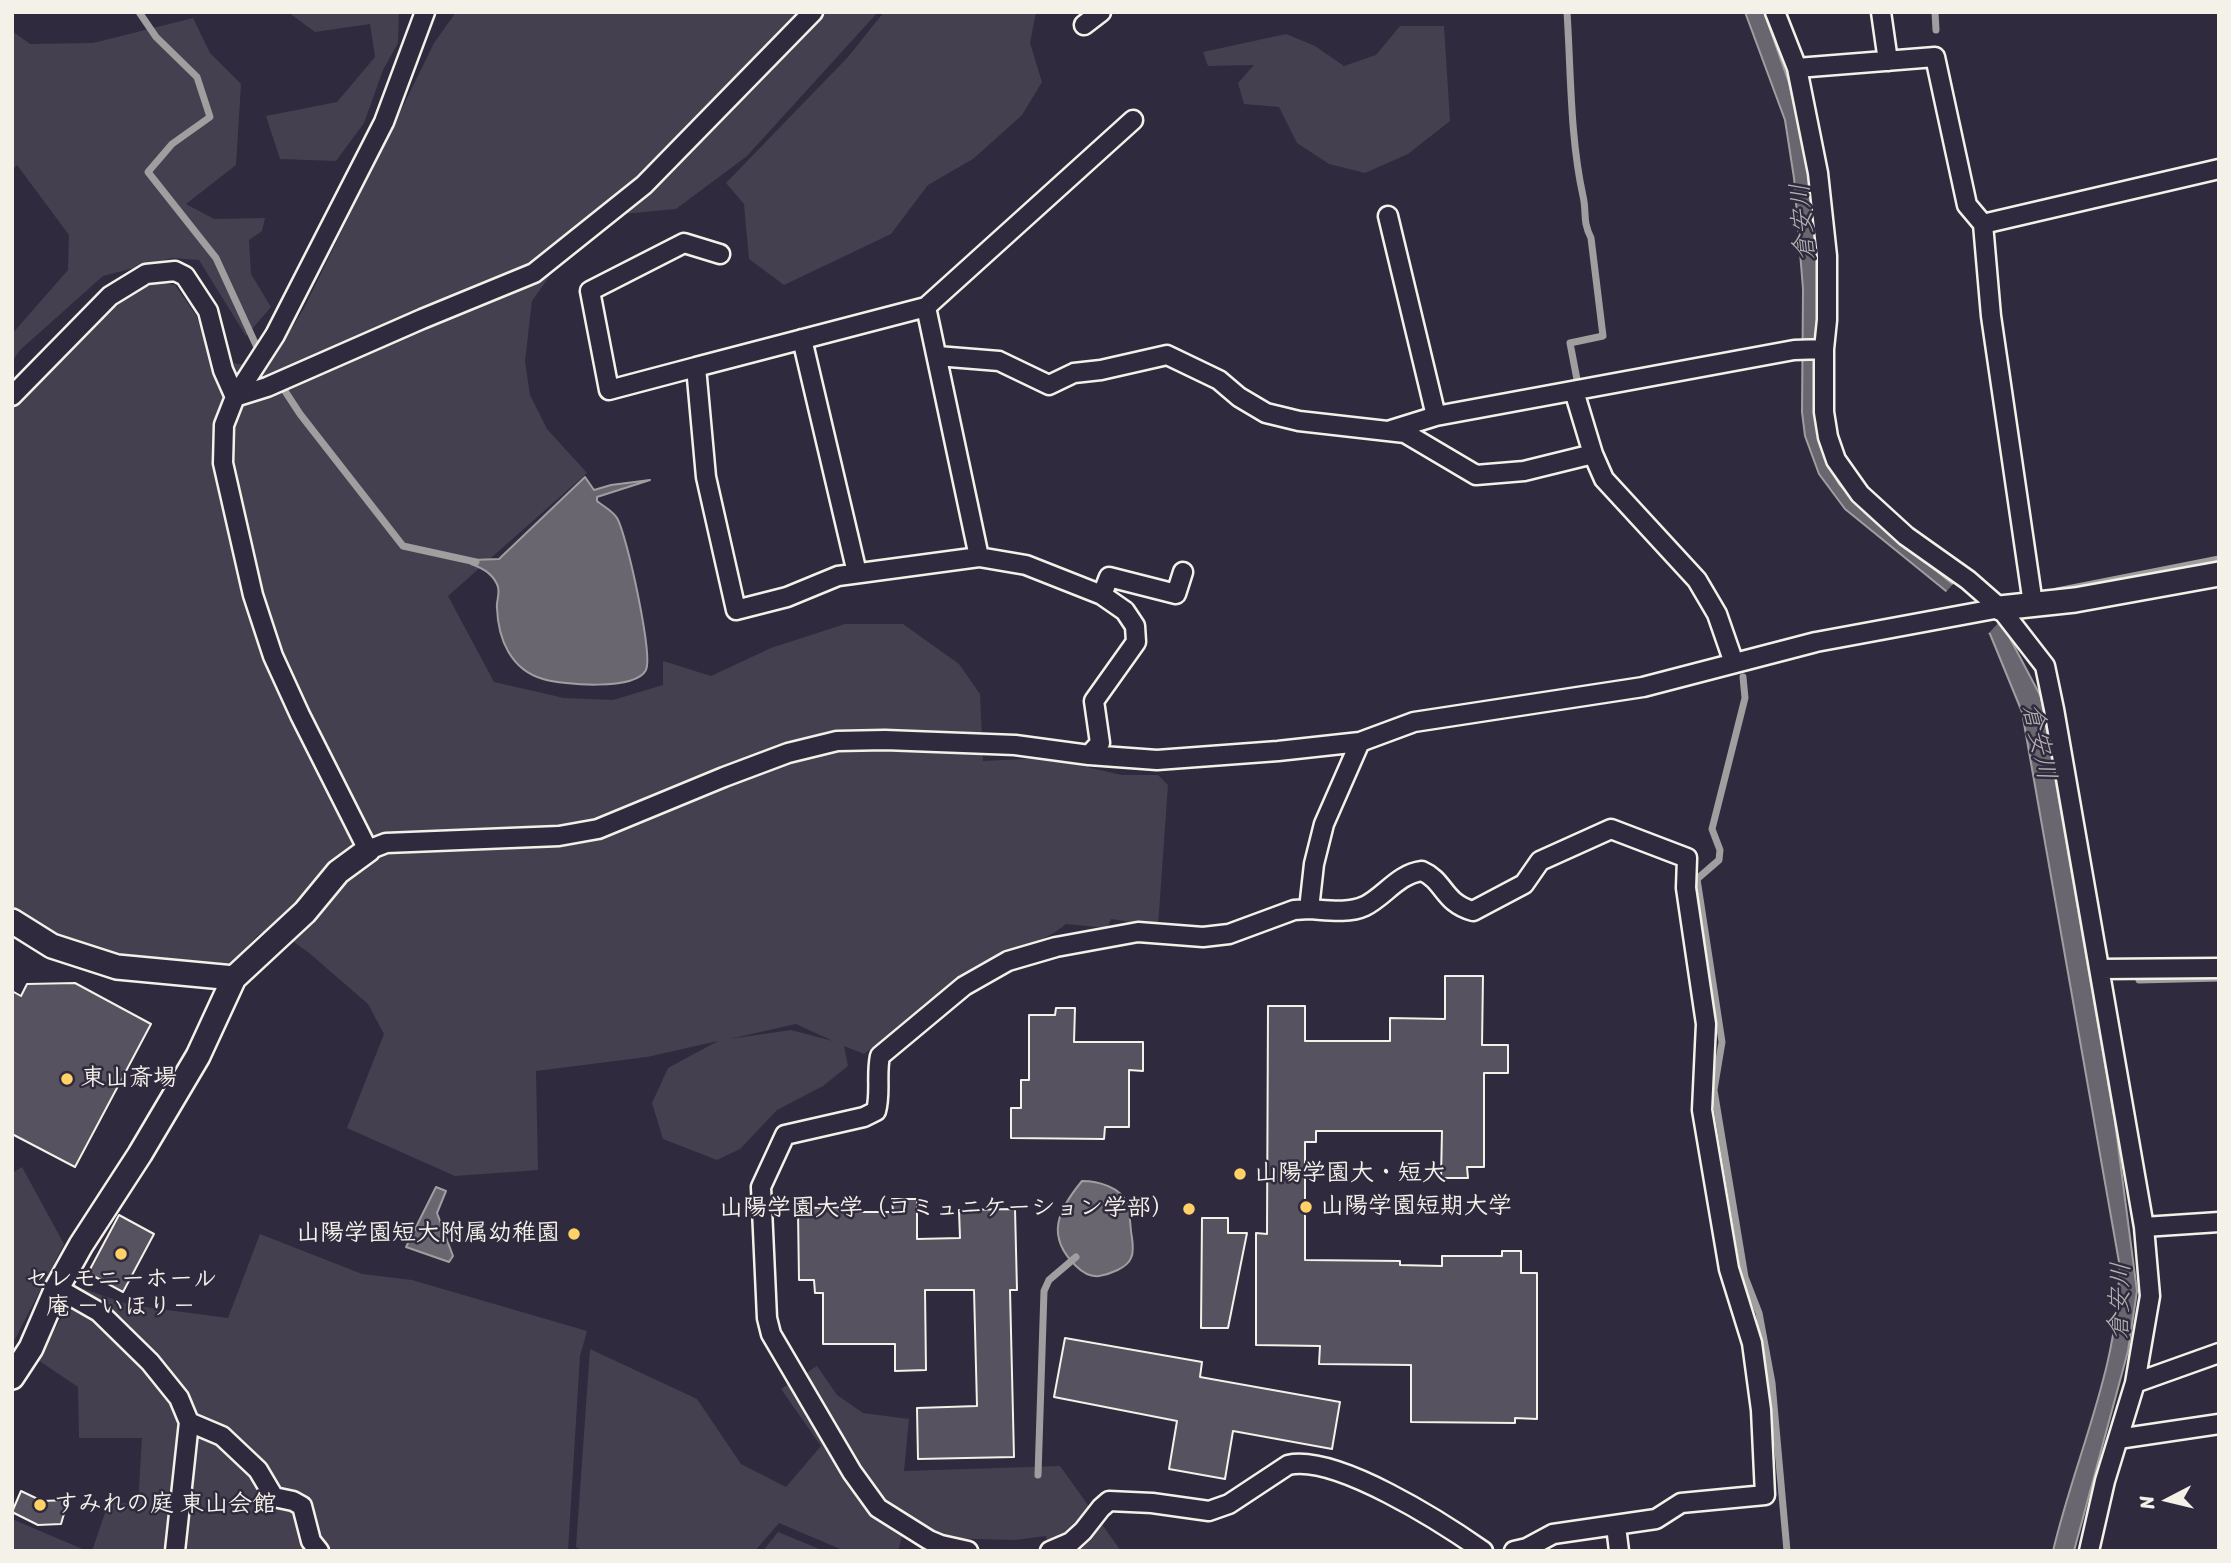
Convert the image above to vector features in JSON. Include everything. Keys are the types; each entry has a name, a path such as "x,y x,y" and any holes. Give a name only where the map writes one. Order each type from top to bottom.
{"street":[{"path":"368,850 273,656 253,595 223,463 224,425 235,397 275,335 384,122 425,12"},
{"path":"235,397 267,387 422,318 534,273 644,186 813,12"},
{"path":"1084,25 1101,12"},
{"path":"1775,12 1797,68 1818,173 1824,218 1827,320 1821,349 1824,412 1828,437 1836,460 1860,494 1906,536 1968,580 2045,666 2101,969 2144,1227 2150,1296 2135,1384 2105,1482 2089,1551"},
{"path":"1881,12 1888,61"},
{"path":"1797,68 1935,57 1966,205 1983,225 1991,316 2033,604"},
{"path":"720,254 684,243 590,291 609,390 926,307 1133,120"},
{"path":"1983,225 2219,169"},
{"path":"1388,216 1436,416"},
{"path":"12,396 110,296 146,274 175,271 185,276 208,311 223,370 235,397"},
{"path":"926,307 978,557"},
{"path":"802,339 856,573"},
{"path":"1387,432 1436,416 1801,350 1821,349"},
{"path":"937,356 999,361 1049,385 1074,373 1101,370 1167,355 1219,380 1239,397 1266,413 1299,421 1405,433 1476,475 1524,471 1593,454"},
{"path":"696,366 706,477 736,610 787,597 838,576 978,557 1026,565 1102,595 1125,611 1135,626 1136,642 1094,701 1100,743 1088,755"},
{"path":"1578,390 1593,454 1605,480 1697,580 1717,614 1734,663"},
{"path":"1102,595 1109,577 1176,594 1183,572"},
{"path":"12,1377 32,1348 57,1288 198,1056 234,978 304,912 338,872 368,850 386,842 559,836 598,829 736,772 788,753 837,741 1015,745 1088,755 1157,760 1360,742 1414,722 1643,687 1816,642 1994,609 2075,600 2219,574"},
{"path":"1308,909 1314,864 1324,824 1360,742"},
{"path":"968,1551 929,1540 878,1508 852,1472 771,1334 767,1318 761,1186 785,1135 864,1117 876,1111 879,1100 880,1056 964,986 1008,961 1056,947 1138,932 1203,937 1229,934 1294,910 1345,911 1364,906 1403,877 1422,871 1429,874 1458,907 1473,911 1524,884 1540,860 1611,829 1687,858 1686,888 1706,1024 1702,1110 1730,1269 1752,1343 1760,1409 1765,1495 1681,1503 1656,1519 1553,1534 1541,1546 1514,1551"},
{"path":"12,921 52,946 117,967 234,978"},
{"path":"2101,969 2219,968"},
{"path":"2144,1227 2219,1222"},
{"path":"57,1288 99,1312 150,1362 179,1398 189,1422 175,1551"},
{"path":"2135,1384 2219,1353"},
{"path":"189,1422 222,1436 258,1470 274,1497 302,1506 312,1541 319,1551"},
{"path":"2118,1439 2219,1424"},
{"path":"1050,1551 1071,1542 1101,1507 1110,1501 1152,1503 1209,1511 1229,1504 1288,1465 1299,1463 1347,1474 1440,1521 1483,1551"},
{"path":"1616,1526 1619,1551"}],"shaded area":[{"path":"288,12 399,12 398,43 383,70 364,123 336,161 280,159 266,116 337,102 375,57 370,24 315,32"},
{"path":"456,12 878,12 747,156 676,209 591,217 532,301 525,361 530,395 547,429 587,473 448,596 494,682 564,698 613,700 663,685 663,661 711,676 771,648 845,624 903,624 959,664 980,694 983,761 1046,758 1122,775 1158,775 1168,785 1158,926 1111,919 1107,928 1066,924 1046,937 986,963 946,988 864,1054 844,1046 848,1066 823,1086 777,1110 740,1149 717,1160 663,1139 652,1103 668,1068 718,1041 647,1057 536,1071 538,1170 455,1176 347,1128 384,1034 368,1004 308,952 272,927 257,936 230,966 156,962 119,958 84,949 38,926 12,909 12,410 119,303 154,281 175,285 196,315 211,359 266,369 303,310 434,43","holes":["796,1024 833,1041 791,1030 729,1039"]},
{"path":"884,12 1036,12 1030,43 1042,82 1022,115 973,159 928,185 891,234 784,285 749,259 744,204 726,183 848,57"},
{"path":"193,18 210,53 241,84 236,165 186,204 214,219 265,218 262,231 249,240 251,274 271,307 246,336 199,260 172,258 103,276 20,350 12,362 12,334 68,270 69,235 17,165 12,170 12,31 30,44 93,43"},
{"path":"1400,26 1444,26 1450,121 1408,154 1365,173 1329,164 1297,143 1279,107 1244,104 1238,83 1254,65 1208,66 1203,52 1286,34 1315,46 1344,66 1376,55"},
{"path":"22,1167 64,1244 12,1345 12,1173"},
{"path":"260,1234 362,1274 412,1280 587,1331 580,1356 568,1551 92,1551 109,1501 138,1505 142,1438 79,1438 78,1387 38,1360 78,1287 130,1305 228,1318"},
{"path":"590,1349 697,1399 741,1464 786,1487 821,1446 781,1389 817,1366 837,1395 863,1413 909,1419 904,1471 1060,1466 1121,1551 1048,1551 1046,1536 1015,1540 902,1537 898,1551 845,1551 779,1523 755,1551 584,1551 576,1547"},
{"path":"12,1519 87,1551 12,1551"},
{"path":"778,1532 824,1551 763,1551"}],"water":[{"name":"倉安川","path":"1745,12 1764,12 1789,83 1810,174 1817,234 1819,297 1817,418 1825,458 1839,484 1869,516 2003,625 2041,697 2115,1122 2137,1291 2128,1351 2074,1551 2053,1551 2105,1372 2118,1300 2119,1262 2022,712 1990,634 1946,591 1845,509 1819,474 1805,436 1802,412 1803,289 1794,178 1785,120"},
{"path":"585,477 594,490 650,480 597,497 597,501 615,515 621,529 638,595 646,642 646,670 639,677 614,684 553,681 532,675 522,668 508,652 500,631 496,582 488,572 471,564 472,560 499,559"},
{"path":"1082,1181 1115,1189 1124,1198 1129,1211 1133,1245 1131,1258 1122,1268 1099,1276 1086,1274 1076,1266 1066,1255 1058,1234 1061,1213"},
{"path":"436,1187 446,1191 437,1213 453,1256 449,1262 406,1247"}],"pier":[{"path":"1954,583 2001,620 1988,634 1945,593"}],"building":[{"path":"1445,976 1483,976 1482,1045 1508,1045 1508,1073 1484,1073 1484,1167 1467,1167 1468,1178 1441,1178 1442,1131 1316,1131 1316,1142 1305,1142 1305,1260 1400,1261 1400,1265 1442,1266 1442,1256 1502,1256 1502,1251 1521,1251 1521,1273 1537,1273 1537,1419 1515,1418 1515,1423 1411,1422 1411,1365 1319,1364 1320,1346 1256,1345 1256,1233 1267,1234 1268,1006 1305,1006 1305,1041 1390,1041 1390,1018 1445,1019"},
{"name":"東山斎場","path":"75,983 151,1024 75,1167 12,1134 12,991 21,996 27,984"},
{"path":"1056,1008 1075,1008 1074,1042 1143,1042 1143,1071 1129,1070 1129,1127 1105,1127 1104,1139 1011,1138 1011,1108 1021,1108 1021,1080 1029,1080 1029,1015 1055,1015"},
{"path":"892,1199 917,1199 917,1239 960,1238 959,1210 1015,1209 1017,1290 1010,1290 1014,1457 918,1459 917,1408 977,1406 974,1290 925,1290 926,1370 895,1371 895,1344 823,1344 823,1293 815,1293 814,1280 799,1280 798,1212 811,1212 810,1208 847,1207 847,1212 893,1212"},
{"name":"セレモニーホール 庵 －いほり－","path":"119,1215 154,1234 123,1292 88,1273"},
{"path":"1202,1218 1228,1218 1228,1233 1247,1233 1228,1328 1201,1328"},
{"path":"1065,1338 1202,1362 1200,1377 1340,1402 1332,1449 1233,1431 1225,1479 1169,1469 1177,1421 1054,1397"},
{"name":"すみれの庭 東山会館","path":"21,1491 42,1501 68,1500 61,1524 38,1525 12,1512"}],"waterway":[{"path":"139,12 156,37 197,77 210,117 172,144 148,172 216,258 256,345"},
{"path":"1567,12 1576,151 1591,238 1603,336 1570,343 1579,390"},
{"path":"1935,12 1936,30"},
{"path":"283,388 300,414 403,546 476,562"},
{"path":"2057,591 2219,559"},
{"path":"1743,677 1745,698 1712,829 1720,850 1719,860 1697,879 1722,1042 1714,1090 1745,1277 1759,1313 1772,1383 1787,1551"},
{"path":"2139,980 2219,978"},
{"path":"1038,1475 1044,1291 1049,1280 1076,1257"}],"place":[{"name":"東山斎場","path":"67,1079"},
{"name":"山陽学園大・短大","path":"1240,1174"},
{"name":"山陽学園短期大学","path":"1306,1207"},
{"name":"山陽学園大学（コミュニケーション学部）","path":"1189,1209"},
{"name":"山陽学園短大附属幼稚園","path":"574,1234"},
{"name":"セレモニーホール 庵 －いほり－","path":"121,1254"},
{"name":"すみれの庭 東山会館","path":"40,1505"}]}
